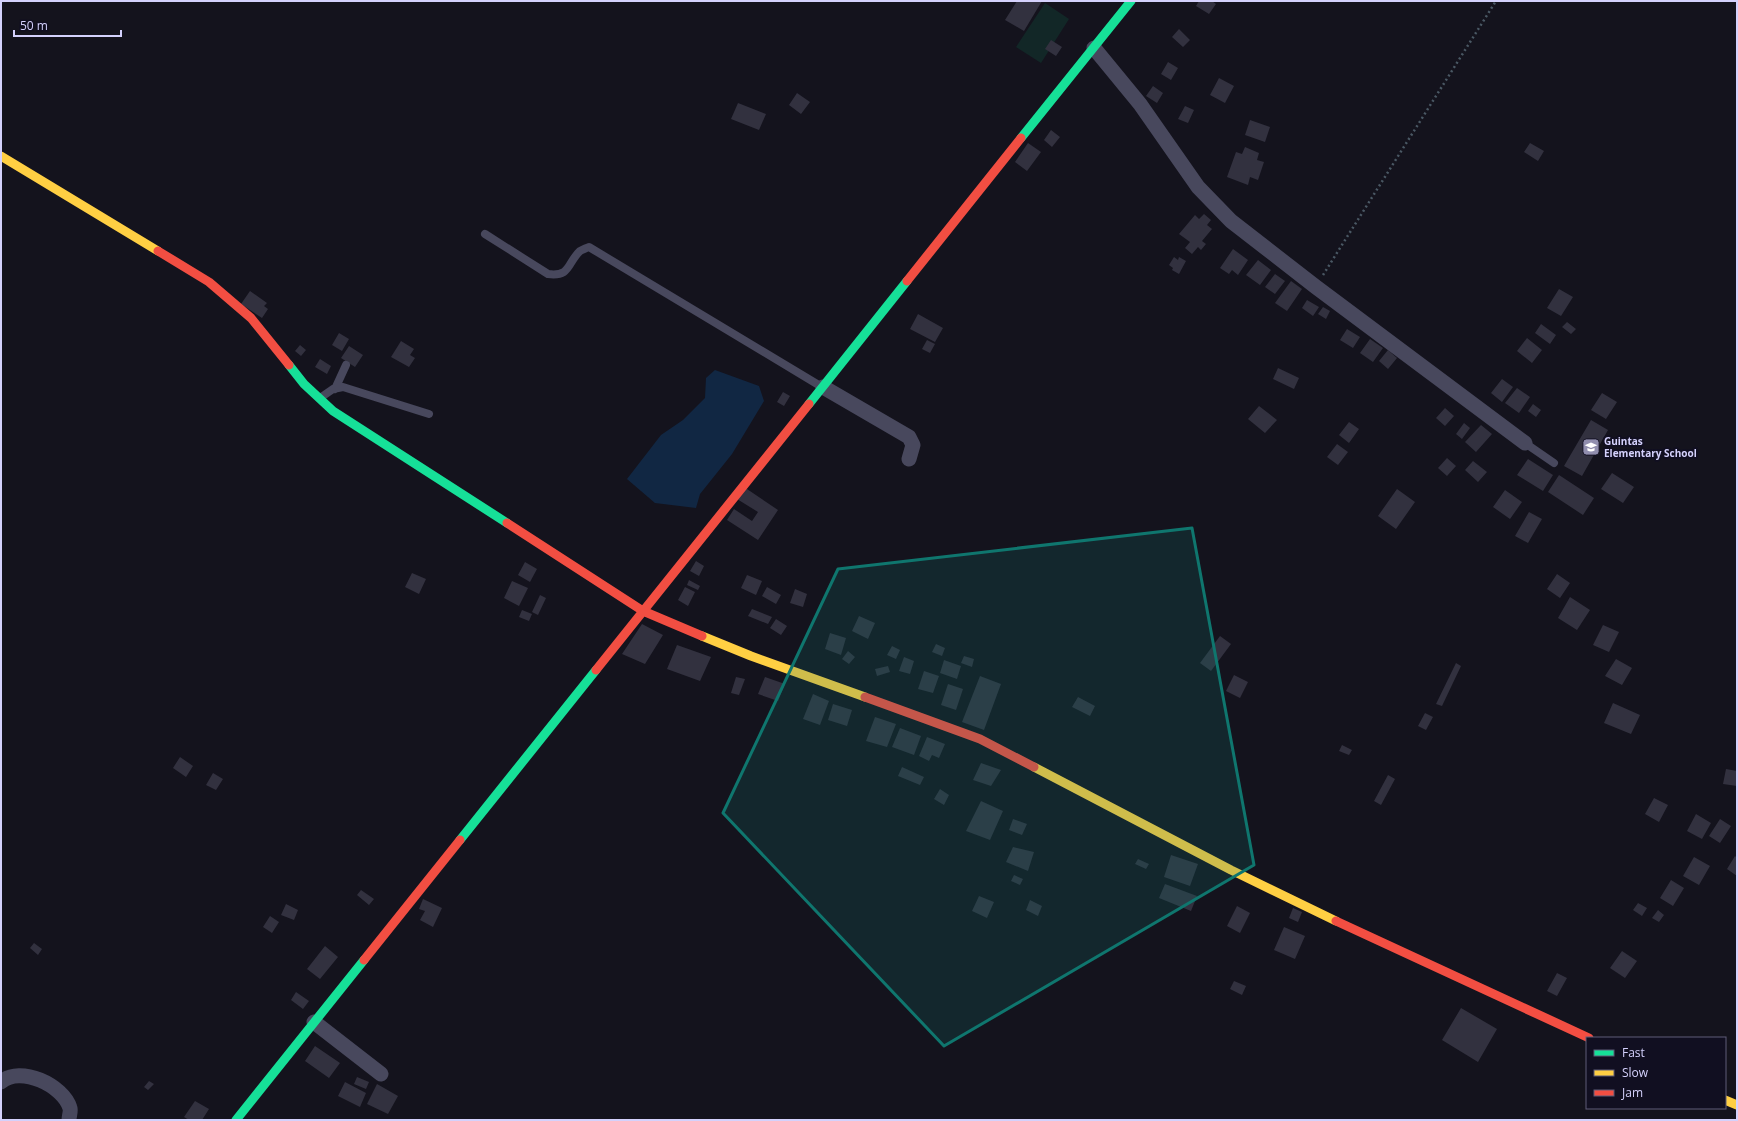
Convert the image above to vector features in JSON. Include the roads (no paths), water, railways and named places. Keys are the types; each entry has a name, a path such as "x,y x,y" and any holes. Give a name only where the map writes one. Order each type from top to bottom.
{"street":[{"path":"236,1120 1131,1"},
{"path":"1094,48 1140,104 1198,187 1231,221 1316,287 1525,443"},
{"path":"1,156 209,282 250,318 304,384 333,412 643,611 751,656 980,739 1231,870 1377,940 1587,1037"},
{"path":"823,387 909,437 913,445 909,459"},
{"path":"314,1022 381,1074"},
{"path":"1,1082 5,1078 22,1076 45,1081 63,1095 71,1109 69,1120"},
{"path":"1726,1100 1737,1105"}],"lane":[{"path":"485,234 548,274 552,275 557,275 567,270 580,251 589,247 823,387"},
{"path":"335,389 346,365"},
{"path":"319,398 335,389 343,387 429,414"},
{"path":"1525,443 1554,463"}],"water":[{"path":"715,370 759,386 764,401 732,454 700,494 696,508 655,503 627,479 661,435 683,420 705,398 706,378"}],"place":[{"name":"Guintas Elementary School","path":"1591,447"}]}
